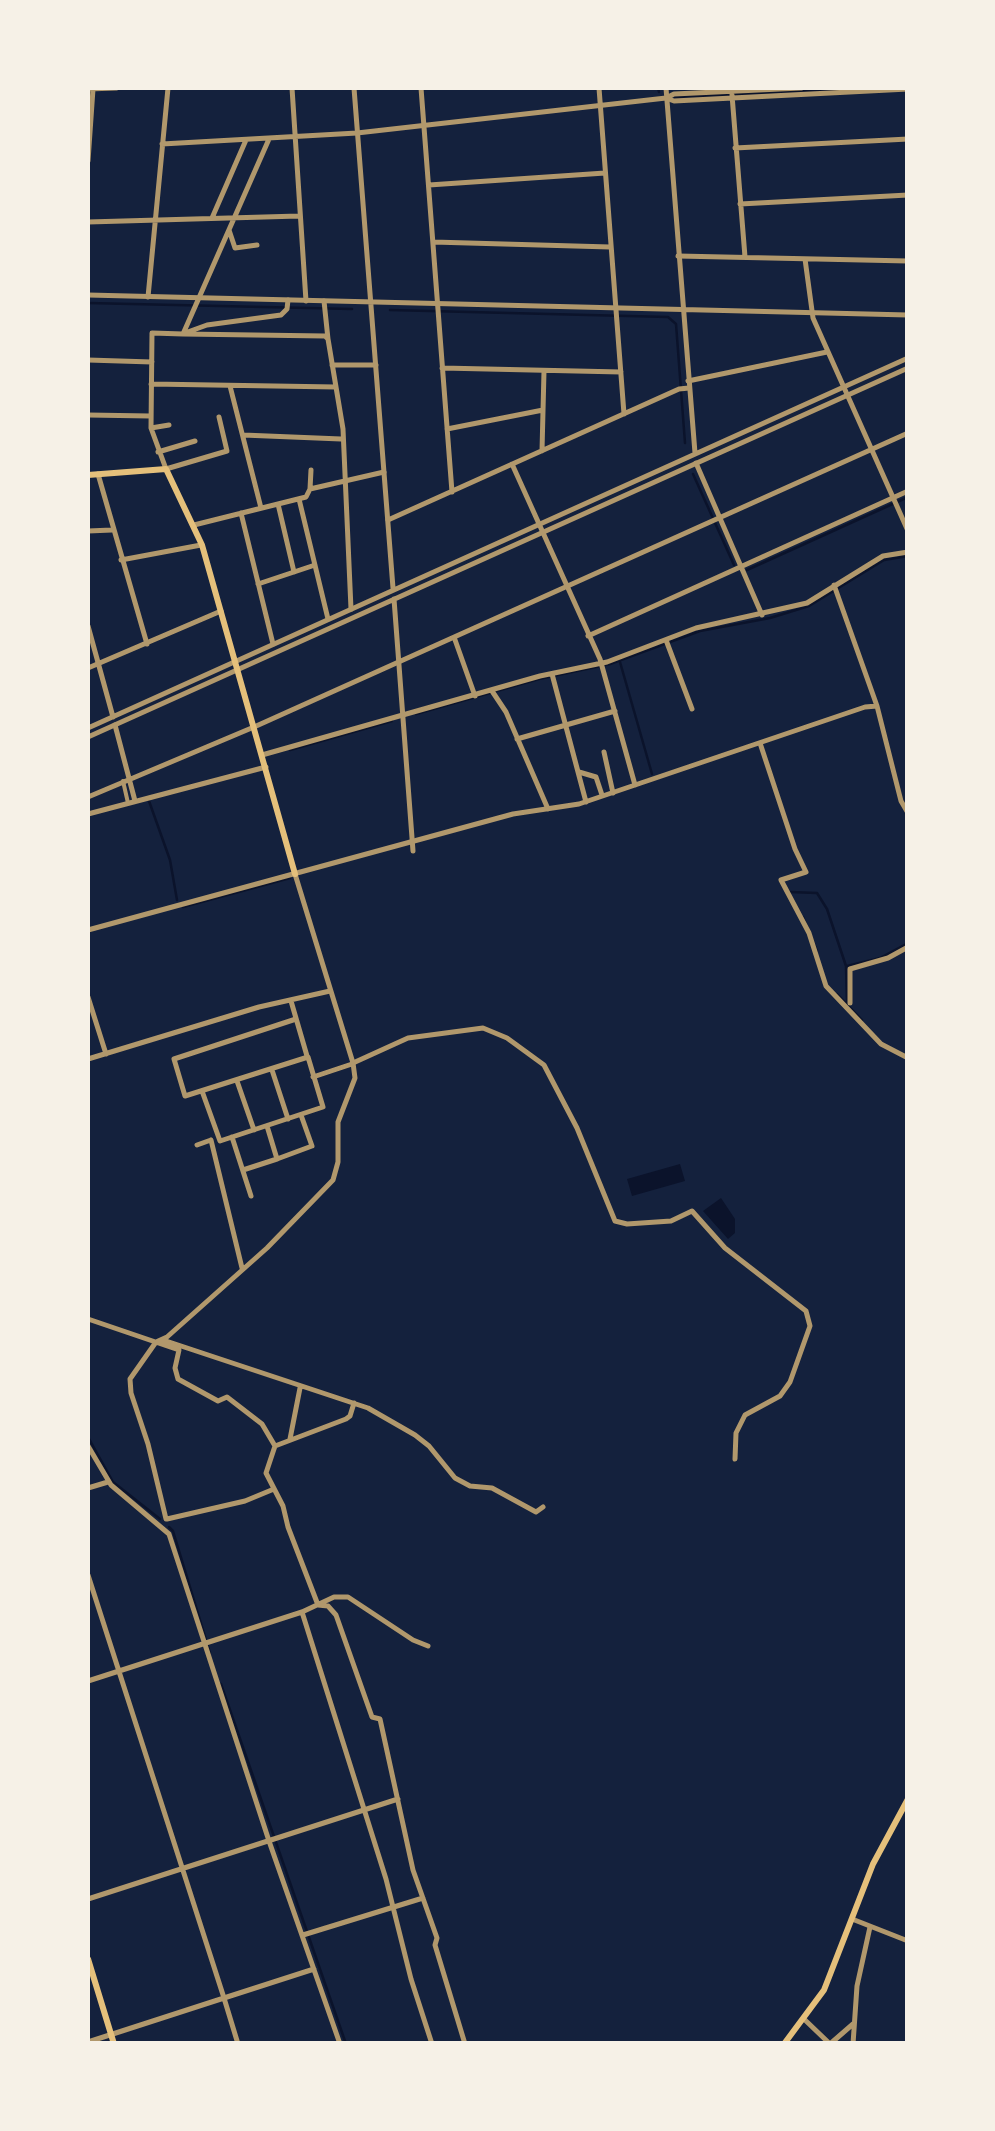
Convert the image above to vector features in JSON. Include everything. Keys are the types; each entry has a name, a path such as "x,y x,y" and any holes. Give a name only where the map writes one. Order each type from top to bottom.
{"main road":[{"path":"88,475 166,470 202,544 296,874"},
{"path":"784,2044 805,2020 829,1980 889,1829 908,1800"},
{"path":"88,1960 114,2044"}],"street":[{"path":"88,161 90,89 116,88"},
{"path":"148,297 168,88"},
{"path":"292,88 306,301"},
{"path":"354,88 412,847"},
{"path":"421,88 452,492"},
{"path":"598,88 624,414"},
{"path":"666,88 685,387 696,464 716,519 762,615"},
{"path":"162,144 357,134 666,98 674,102 798,90 908,89"},
{"path":"732,94 745,256"},
{"path":"183,334 269,139"},
{"path":"735,148 908,139"},
{"path":"212,218 246,140"},
{"path":"428,185 605,173"},
{"path":"740,204 908,195"},
{"path":"88,222 300,216"},
{"path":"229,230 235,248 257,246"},
{"path":"432,242 610,247"},
{"path":"678,256 908,261"},
{"path":"805,258 811,312 826,352 908,531"},
{"path":"88,295 197,303 287,305 306,301 324,306 370,302 438,309 908,315"},
{"path":"183,334 206,325 281,316 287,305"},
{"path":"324,306 340,400 350,609"},
{"path":"219,417 227,452 166,470 150,428 152,333 328,339"},
{"path":"388,520 685,387 826,352"},
{"path":"88,737 273,644 908,358"},
{"path":"88,360 152,362"},
{"path":"332,365 376,365"},
{"path":"442,368 621,372"},
{"path":"88,728 394,600 908,368"},
{"path":"542,451 544,370"},
{"path":"151,384 336,387"},
{"path":"230,386 262,508"},
{"path":"447,430 543,410"},
{"path":"88,415 150,416"},
{"path":"150,428 169,424"},
{"path":"88,797 254,728 908,433"},
{"path":"243,435 342,439"},
{"path":"158,452 196,441"},
{"path":"512,464 602,665 635,786"},
{"path":"194,525 306,496 310,470"},
{"path":"310,489 384,472"},
{"path":"98,474 147,644"},
{"path":"588,636 908,492"},
{"path":"299,498 328,619"},
{"path":"278,504 294,572"},
{"path":"241,513 273,644"},
{"path":"88,530 112,530"},
{"path":"121,560 202,544"},
{"path":"262,754 602,665 667,643 696,628 807,603 883,556 908,552"},
{"path":"258,584 315,565"},
{"path":"835,588 908,814"},
{"path":"88,668 220,611"},
{"path":"88,626 113,717"},
{"path":"454,637 475,696"},
{"path":"667,643 692,710"},
{"path":"553,676 586,802"},
{"path":"492,692 506,712 548,809"},
{"path":"88,930 412,847 513,814 586,802 876,706"},
{"path":"517,740 615,711"},
{"path":"115,725 132,802"},
{"path":"760,742 806,872 781,880 809,933 826,986 881,1044 908,1058"},
{"path":"604,752 613,793"},
{"path":"88,814 266,767"},
{"path":"579,772 596,778 602,796"},
{"path":"162,1526 166,1519 130,1382 156,1342 242,1269 333,1180 339,1146 338,1122 355,1078 296,874"},
{"path":"850,1003 850,970 888,958 908,946"},
{"path":"88,1059 259,1007 330,991"},
{"path":"88,997 106,1054"},
{"path":"202,1091 220,1142 323,1108 291,1001"},
{"path":"296,1019 174,1060 185,1096 308,1057"},
{"path":"313,1077 353,1064 408,1038 484,1028 508,1038 544,1066 615,1221 670,1221 692,1211 725,1248 806,1311 809,1333 790,1382 780,1396 746,1415 736,1433 735,1459"},
{"path":"272,1069 288,1119"},
{"path":"237,1080 254,1130"},
{"path":"242,1170 312,1146 301,1114"},
{"path":"266,1126 277,1159"},
{"path":"197,1145 218,1138"},
{"path":"232,1138 251,1196"},
{"path":"210,1140 242,1269"},
{"path":"88,1319 179,1350 174,1368 178,1379 218,1401 228,1397 234,1400 262,1424 274,1446"},
{"path":"156,1342 166,1341 368,1408 429,1446 456,1478 470,1486 492,1488 536,1512 542,1507"},
{"path":"290,1439 300,1388"},
{"path":"350,1416 354,1403"},
{"path":"318,1605 266,1469 274,1446 368,1408"},
{"path":"88,1446 108,1482 162,1526 177,1554 340,2044"},
{"path":"88,1488 108,1482"},
{"path":"166,1519 244,1501 274,1488"},
{"path":"88,1575 238,2044"},
{"path":"88,1681 302,1612 326,1600 348,1597 428,1646"},
{"path":"318,1605 328,1606 336,1615 372,1717 380,1719 422,1898 438,1938 435,1945 465,2044"},
{"path":"302,1612 432,2044"},
{"path":"88,1899 398,1800"},
{"path":"306,1934 422,1898"},
{"path":"852,1919 908,1941"},
{"path":"853,2044 857,1986 870,1927"},
{"path":"88,2042 314,1970"},
{"path":"805,2020 830,2044 853,2024"}],"water":[{"path":"680,1164 685,1181 632,1196 627,1179"},
{"path":"721,1198 735,1219 735,1233 728,1239 703,1211"}],"waterway":[{"path":"658,88 659,92"},
{"path":"675,97 870,88"},
{"path":"88,303 352,309"},
{"path":"390,310 668,317 676,324 685,443"},
{"path":"693,474 734,565"},
{"path":"747,570 908,497"},
{"path":"416,714 539,679 610,664 700,631 809,606 884,560 908,556"},
{"path":"620,662 652,774"},
{"path":"290,750 392,721"},
{"path":"149,801 170,860 177,900"},
{"path":"183,907 290,878"},
{"path":"790,892 817,893 827,909 846,966 847,1002"},
{"path":"803,917 817,951"},
{"path":"847,966 880,958 908,943"},
{"path":"837,994 862,1020"},
{"path":"88,1437 113,1482 160,1519"},
{"path":"169,1527 210,1653"},
{"path":"221,1684 346,2044"}]}
